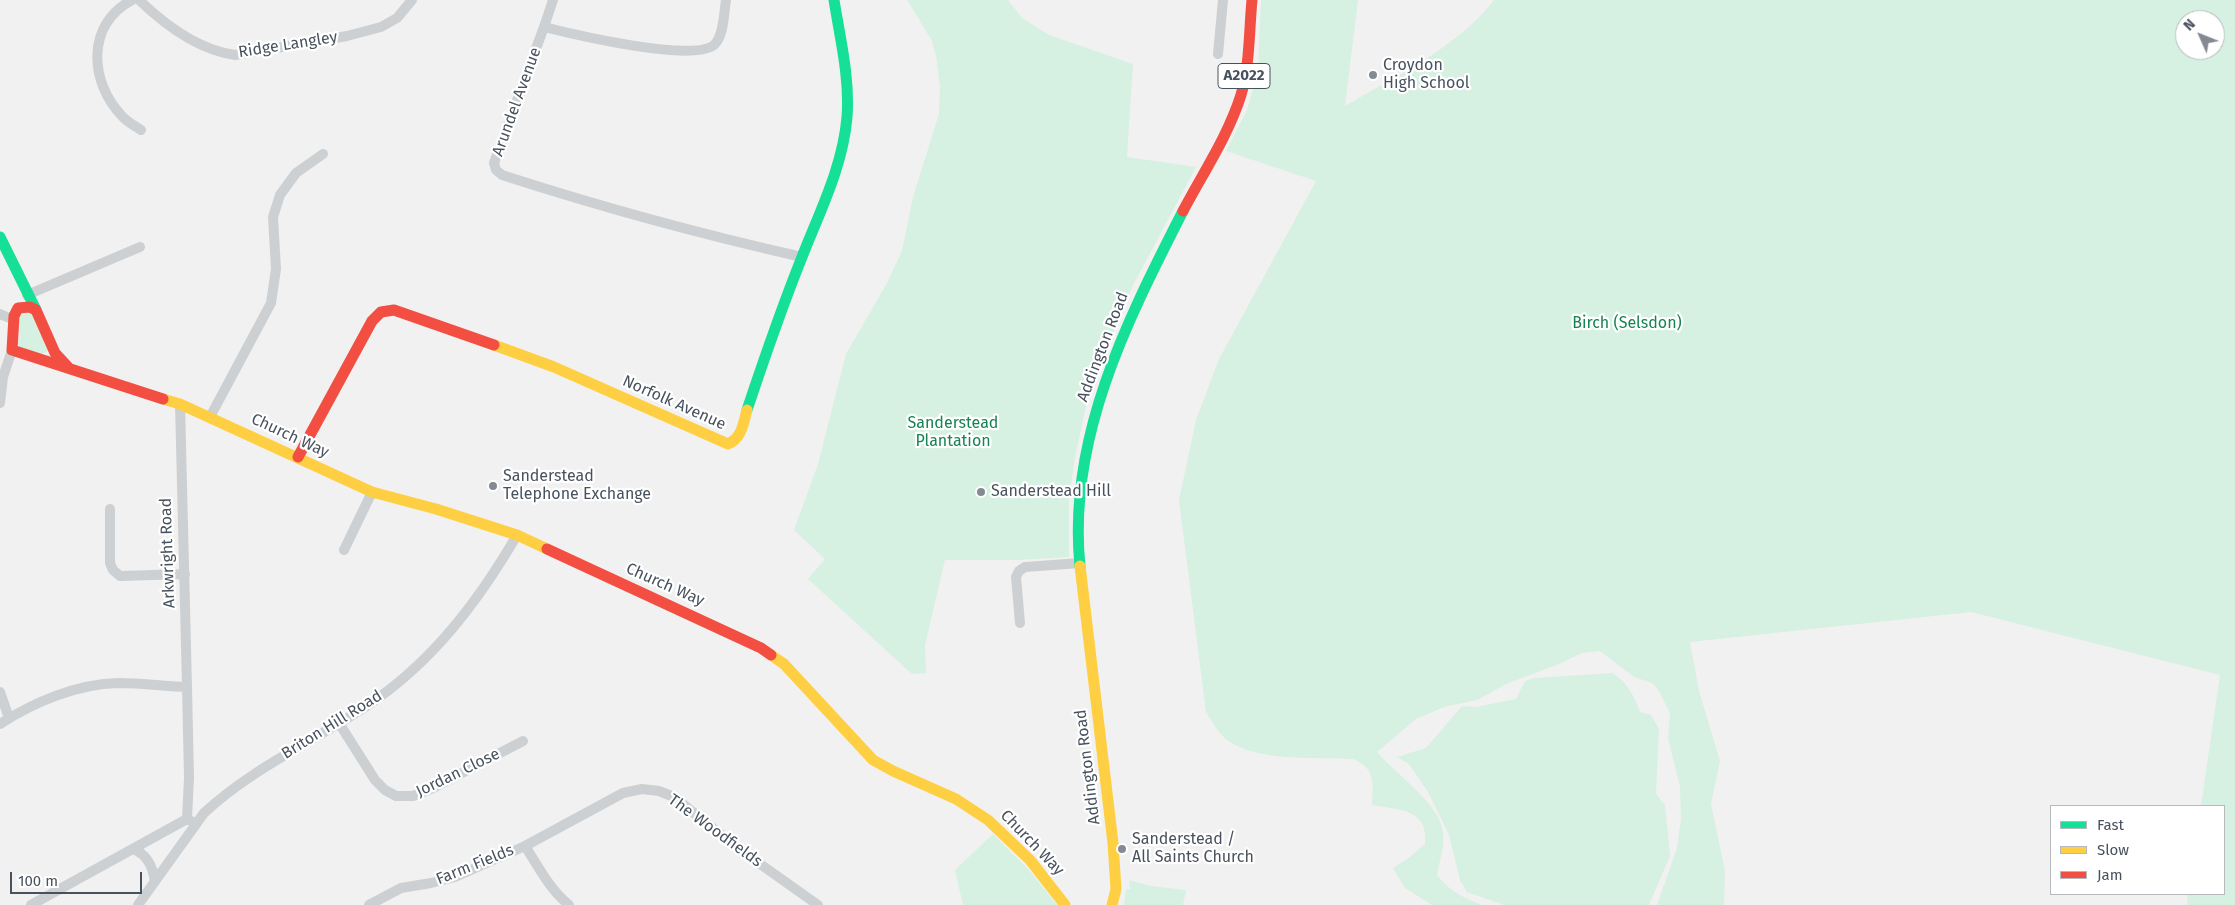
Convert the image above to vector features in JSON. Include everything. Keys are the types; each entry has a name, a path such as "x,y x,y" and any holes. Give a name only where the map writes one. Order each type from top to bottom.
{"street":[{"path":"132,0 120,6 106,20 100,35 97,52 99,72 106,92 122,116 140,130"},
{"name":"Ridge Langley","path":"139,0 169,26 200,45 219,53 235,55 347,36 381,27 397,18 412,0"},
{"path":"544,27 553,0"},
{"name":"Arundel Avenue","path":"726,0 717,42 707,50 688,52 642,47 580,36 544,27 495,156 496,170 502,175 554,192 658,222 802,257"},
{"name":"Norfolk Avenue","path":"298,457 372,321 381,311 386,310 394,310 554,367 728,444 735,441 740,435 760,366 830,186 843,147 847,89 834,0"},
{"path":"1218,54 1223,0"},
{"name":"Addington Road","path":"1112,905 1116,889 1113,843 1077,526 1084,459 1099,395 1121,336 1217,147 1241,92 1246,66 1252,0"},
{"path":"210,417 272,304 276,269 273,217 280,195 296,173 323,154"},
{"path":"0,237 50,343 58,358 68,368"},
{"path":"27,295 140,247"},
{"path":"0,403 3,377 12,350 15,328 13,315 20,295 20,281"},
{"path":"13,315 18,308 24,306 36,310"},
{"path":"0,314 13,315"},
{"path":"38,359 48,356 50,343"},
{"path":"12,350 180,404"},
{"name":"Church Way","path":"180,404 372,492 517,535 762,648 784,664 873,760 888,770 956,799 996,827 1034,864 1065,905"},
{"name":"Arkwright Road","path":"180,404 188,778 191,821"},
{"path":"344,550 372,492"},
{"path":"110,509 110,563 113,570 120,576 185,574"},
{"name":"Briton Hill Road","path":"138,905 155,882 191,821 288,753 366,707 392,688 442,642 476,600 497,570 517,535"},
{"path":"1020,623 1016,578 1019,571 1025,567 1080,563"},
{"path":"0,724 54,696 86,688 117,683 187,687"},
{"path":"0,692 9,718"},
{"name":"Jordan Close","path":"338,723 375,780 385,790 396,796 413,796 430,789 523,740"},
{"name":"The Woodfields","path":"525,846 623,793 642,789 659,791 674,797 739,849 818,905"},
{"path":"32,905 132,849 191,821"},
{"path":"525,846 546,879 569,905"},
{"name":"Farm Fields","path":"370,905 401,888 455,877 525,846"},
{"path":"132,849 146,857 154,872 155,882"}],"green space":[{"name":"Sanderstead Plantation","path":"907,0 1008,0 1022,18 1049,35 1133,64 1127,157 1196,167 1132,287 1089,392 1075,457 1069,500 1069,557 1017,560 945,560 925,645 926,673 912,674 808,579 825,559 794,530 818,464 846,354 887,283 902,251 913,197 939,114 940,87 936,55 931,39"},
{"name":"Birch (Selsdon)","path":"1261,0 1358,0 1345,106 1405,72 1444,46 1463,32 1494,0 2235,0 2235,905 2187,905 2188,895 2225,895 2225,805 2201,805 2220,675 1971,612 1690,642 1699,691 1720,761 1711,804 1725,871 1724,905 1657,905 1677,848 1681,819 1680,787 1668,738 1670,713 1659,691 1652,683 1634,677 1600,651 1582,653 1506,684 1477,700 1444,707 1416,719 1377,752 1416,789 1434,810 1440,821 1443,843 1437,875 1457,893 1482,905 1432,905 1405,888 1393,868 1425,844 1425,832 1422,823 1410,813 1372,805 1372,778 1366,767 1353,759 1287,757 1254,752 1239,747 1227,740 1218,731 1206,712 1179,500 1196,420 1219,359 1316,181 1226,151 1247,110 1258,71"},
{"path":"31,311 48,351 42,354 20,349 18,342 20,335 16,314"},
{"path":"1613,673 1630,690 1640,712 1651,715 1659,729 1656,794 1665,805 1670,856 1649,905 1504,905 1467,892 1460,880 1449,835 1428,792 1409,764 1397,757 1426,748 1462,706 1476,707 1516,699 1525,681 1534,678"},
{"path":"993,834 1029,870 1057,905 963,905 955,870"},
{"path":"1129,880 1150,886 1186,890 1183,905 1124,905 1126,889 1130,889"}],"traffic: fast":[{"path":"747,410 787,295 830,188 845,135 848,102 847,88 834,0"},
{"path":"1080,566 1078,519 1083,472 1092,426 1122,338 1183,211"},
{"path":"0,237 36,310"}],"traffic: slow":[{"path":"494,345 554,367 728,444 739,434 747,410"},
{"path":"163,399 180,404 372,492 436,509 517,535 547,549"},
{"path":"1080,566 1113,843 1116,889 1112,905"},
{"path":"771,655 784,664 873,760 956,799 988,820 1030,860 1065,905"}],"traffic: jam":[{"path":"1183,211 1222,140 1241,95 1248,59 1252,0"},
{"path":"68,367 55,353 36,310 30,307 18,308 14,316 12,350 163,399"},
{"path":"298,457 372,321 381,312 394,310 494,345"},
{"path":"547,549 761,648 771,655"}],"place":[{"name":"Croydon High School","path":"1373,75"},
{"name":"Sanderstead Telephone Exchange","path":"493,486"},
{"name":"Sanderstead Hill","path":"981,492"},
{"name":"Sanderstead / All Saints Church","path":"1122,849"}]}
